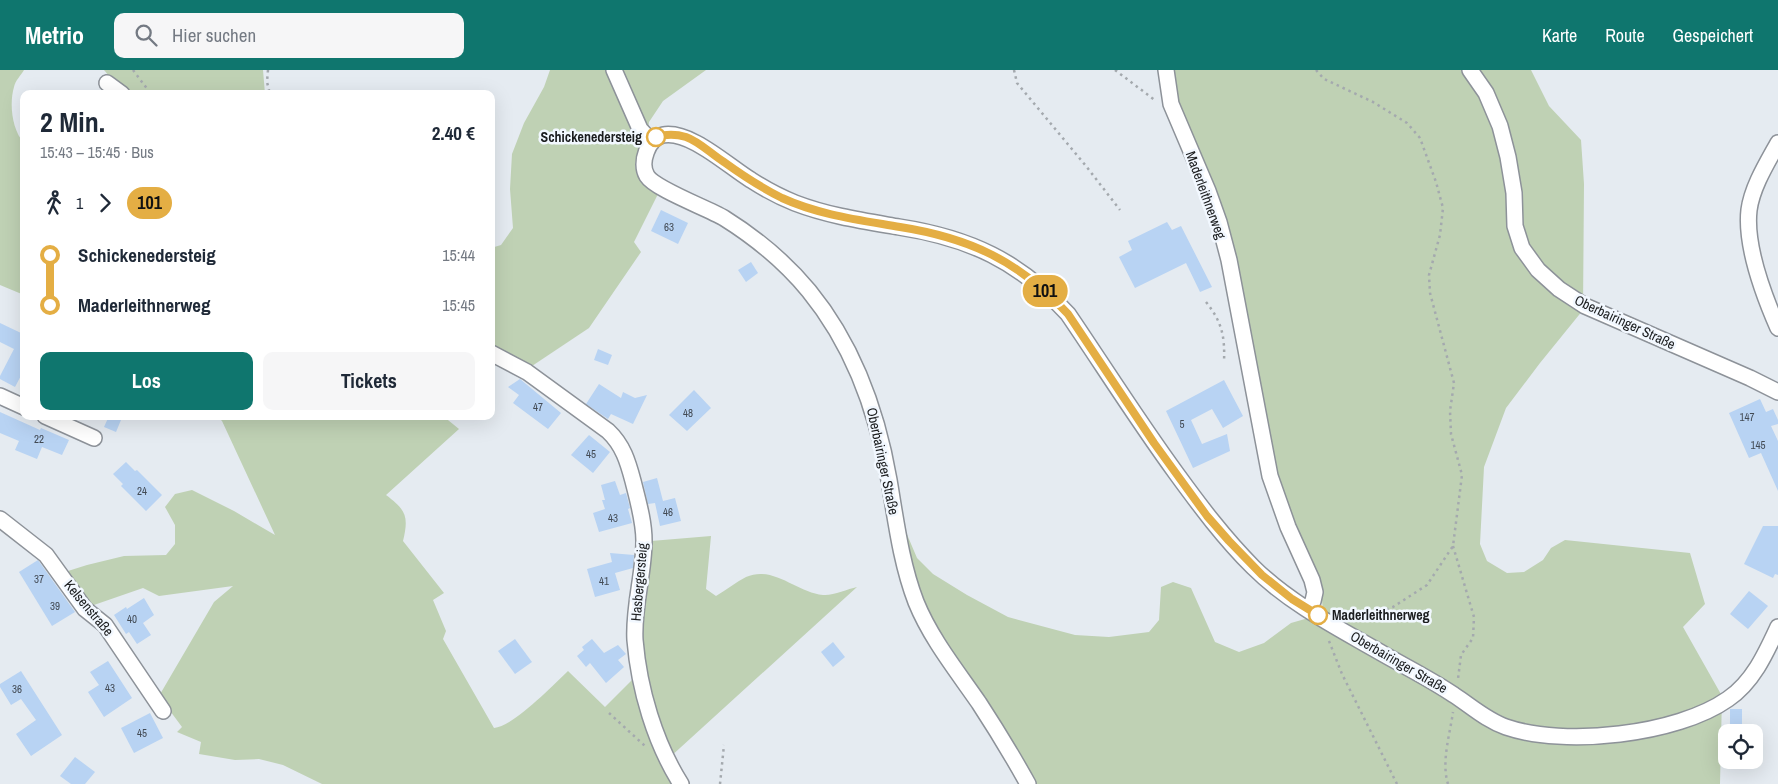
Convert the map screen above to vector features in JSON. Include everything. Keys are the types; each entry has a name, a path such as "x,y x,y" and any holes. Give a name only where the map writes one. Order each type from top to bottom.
{"street":[{"path":"614,70 640,129 652,142"},
{"name":"Maderleithnerweg","path":"1166,70 1167,86 1174,112 1208,191 1219,222 1229,260 1270,476 1288,527 1312,580 1315,592 1313,601 1308,609"},
{"name":"Oberbairinger Straße","path":"1470,70 1486,93 1500,126 1513,184 1516,226 1522,248 1538,270 1559,289 1585,306 1778,392"},
{"path":"106,83 116,90"},
{"name":"Oberbairinger Straße","path":"1028,784 981,707 938,645 918,606 905,568 875,415 856,365 842,339 828,315 809,291 767,249 721,217 654,183 648,177 645,170 647,150 652,142 662,135 674,134 700,145 753,182 782,198 837,216 902,227 959,240 984,250 1029,278 1050,295 1068,314 1154,443 1207,516 1254,568 1275,586 1308,609 1456,695 1477,712 1504,726 1529,733 1565,736 1635,732 1688,719 1728,699 1741,688 1773,650 1778,627"},
{"path":"1778,143 1752,195 1748,222 1759,277 1778,328"},
{"name":"Hasbergersteig","path":"495,355 527,372 608,432 623,449 638,499 644,540 635,621 638,660 658,739 666,759 681,784"},
{"path":"0,396 20,405"},
{"path":"53,420 94,438"},
{"name":"Kelsenstraße","path":"0,519 46,555 85,609 105,625 163,711"}],"path":[{"path":"134,70 149,90"},
{"path":"268,70 267,82 269,90"},
{"path":"1014,70 1016,83 1086,166 1120,210"},
{"path":"1115,70 1163,107 1174,112"},
{"path":"1316,70 1324,79 1373,102 1407,122 1420,138 1443,208 1440,235 1429,275 1430,293 1454,384 1450,411 1452,434 1462,476 1453,546 1474,617 1473,638 1461,655 1447,754 1446,776 1448,784"},
{"path":"1206,302 1218,316 1224,345 1224,362"},
{"path":"1398,784 1342,674 1326,629 1332,623 1393,607 1427,584 1453,546"},
{"path":"610,713 648,749"},
{"path":"720,784 724,745"}],"green space":[{"path":"0,70 24,70 15,85 12,101 14,124 20,138 20,293 0,285"},
{"path":"104,70 263,70 265,90 129,90 109,76"},
{"path":"550,70 706,70 663,101 649,122 648,132 640,143 635,165 637,175 649,189 658,194 634,242 641,252 589,328 529,368 495,350 495,247 501,245 513,228 510,189 512,154 524,123 544,87"},
{"path":"1170,70 1531,70 1549,106 1581,140 1584,184 1583,310 1506,408 1484,467 1480,544 1487,561 1507,573 1524,572 1543,560 1551,548 1565,540 1690,553 1705,604 1683,627 1722,696 1721,724 1718,724 1720,784 1035,784 943,641 920,597 903,525 917,558 933,574 1008,617 1075,635 1109,637 1149,632 1159,620 1161,587 1173,582 1191,588 1215,642 1239,652 1264,643 1291,623 1312,617 1346,637 1345,623 1323,610 1321,591 1284,507 1238,285 1180,115"},
{"path":"448,420 459,429 386,495 398,505 406,519 403,541 444,593 433,600 446,631 443,639 494,728 502,726 522,713 568,671 605,707 636,676 676,784 322,784 283,765 259,759 235,760 199,754 201,742 177,732 182,727 159,696 214,602 233,586 159,596 143,588 91,606 68,571 124,556 166,555 175,544 175,525 165,507 175,494 192,490 234,511 275,535 222,421"},
{"path":"711,536 706,589 716,596 742,579 756,574 776,577 804,590 823,595 857,587 669,758 648,692 638,631 651,541"}],"building":[{"path":"661,210 688,223 678,244 651,231"},
{"path":"1167,222 1172,230 1181,226 1212,287 1200,292 1186,263 1135,288 1119,257 1132,250 1128,241"},
{"path":"751,262 758,273 746,282 738,270"},
{"path":"0,323 20,333 20,378 15,387 0,379 14,349 0,342"},
{"path":"598,349 612,355 608,365 594,360"},
{"path":"520,379 561,413 548,429 513,403 519,395 508,387"},
{"path":"1224,380 1243,416 1223,428 1212,409 1191,420 1202,444 1227,434 1230,451 1193,468 1166,411"},
{"path":"599,384 621,398 623,392 635,398 647,395 633,424 611,414 608,419 586,404"},
{"path":"694,390 711,408 687,431 669,415"},
{"path":"1760,399 1766,412 1773,409 1778,420 1778,424 1771,426 1778,441 1778,491 1761,453 1749,458 1729,413"},
{"path":"0,412 40,430 41,428 69,440 62,455 42,447 37,459 15,450 19,441 0,433"},
{"path":"107,420 121,420 116,432 104,427"},
{"path":"589,435 610,452 593,473 571,455"},
{"path":"126,462 135,471 137,470 162,495 146,511 121,486 123,484 113,474"},
{"path":"657,478 663,501 675,498 681,521 660,526 655,503 648,504 643,482"},
{"path":"615,481 620,495 626,493 632,523 599,532 593,513 605,509 601,485"},
{"path":"1763,526 1778,526 1778,575 1775,574 1773,578 1744,564"},
{"path":"610,553 634,555 633,568 615,573 620,590 595,597 587,569 612,562"},
{"path":"38,560 75,612 52,626 19,572"},
{"path":"1749,591 1768,606 1748,629 1730,614"},
{"path":"144,598 154,615 143,623 151,635 137,644 129,632 126,634 114,615"},
{"path":"515,639 532,662 515,674 498,651"},
{"path":"592,639 604,653 618,645 626,654 618,660 624,667 606,683 590,663 586,667 577,656 584,650 582,647"},
{"path":"833,642 845,657 833,667 821,652"},
{"path":"108,661 132,698 104,717 88,692 99,685 90,672"},
{"path":"21,671 62,735 31,756 16,734 36,720 21,699 11,705 0,687 0,684"},
{"path":"1730,709 1742,709 1742,724 1730,724"},
{"path":"150,713 163,738 134,753 121,728"},
{"path":"75,757 95,772 85,784 71,784 60,776"}],"bus line":[{"name":"101","path":"656,137 674,134 686,138 700,145 753,182 782,198 837,216 902,227 959,240 984,250 1029,278 1050,295 1068,314 1154,443 1207,516 1254,568 1292,599 1318,615"}],"place":[{"name":"Schickenedersteig","path":"656,137"},
{"name":"Maderleithnerweg","path":"1318,615"}]}
